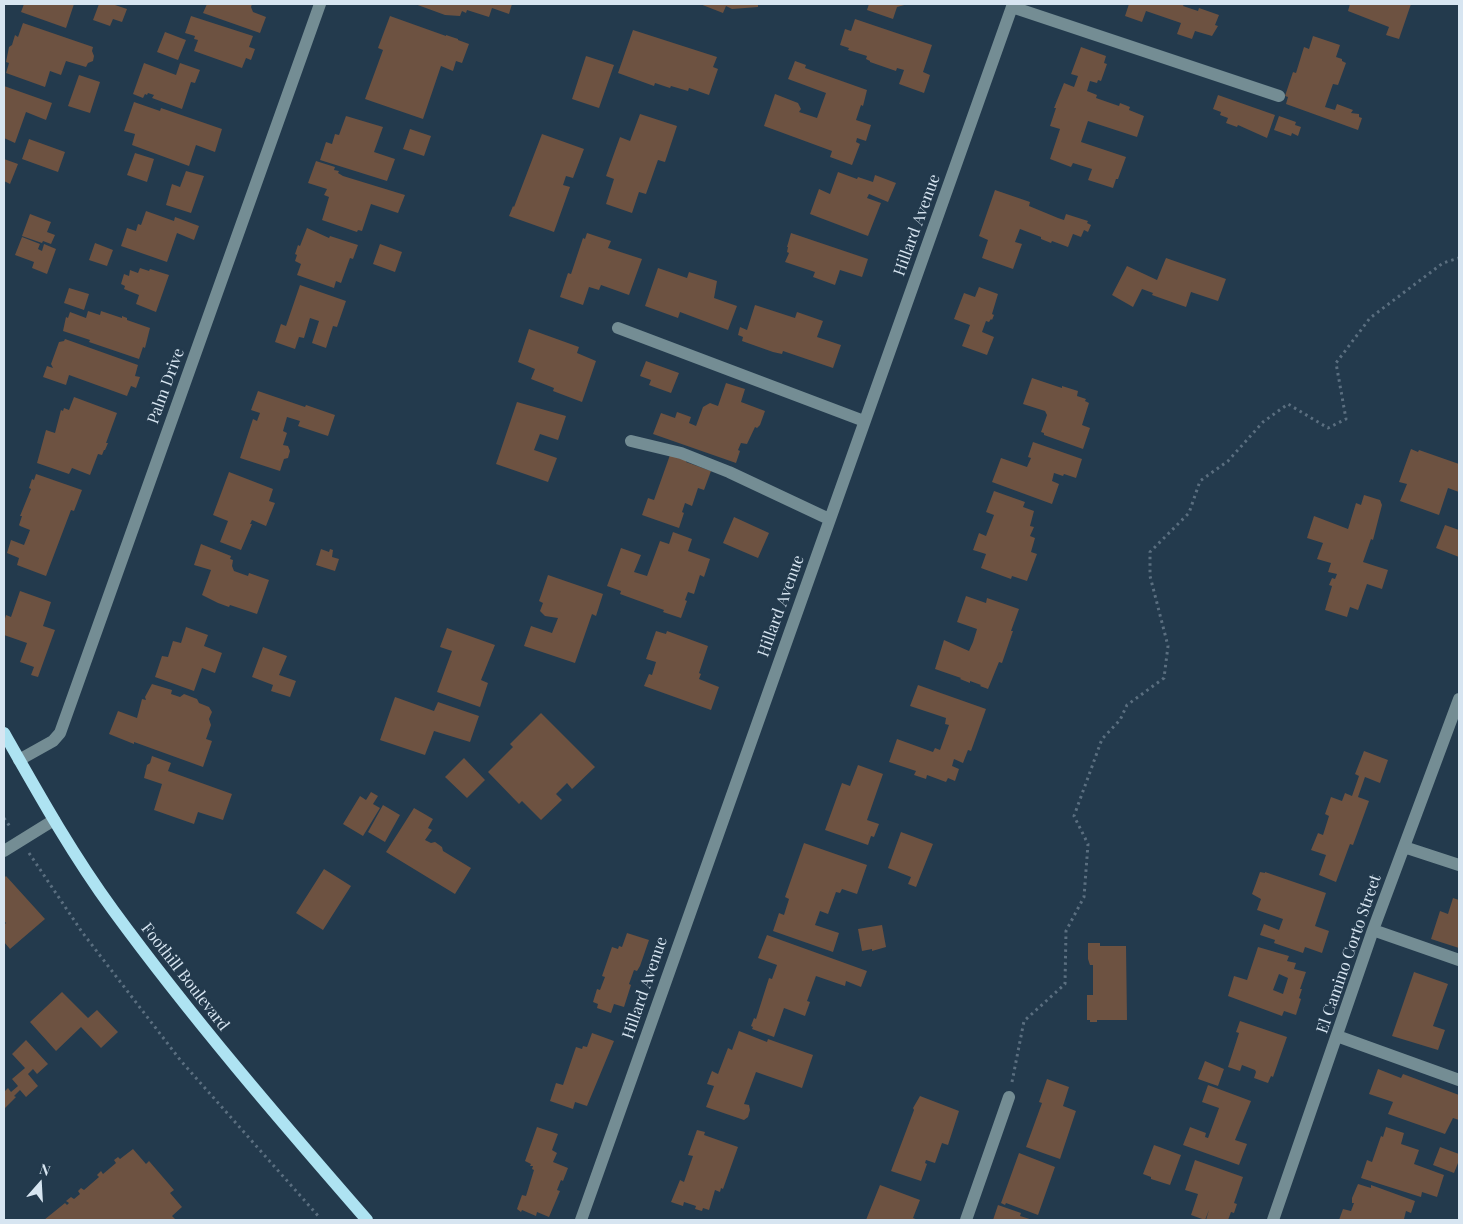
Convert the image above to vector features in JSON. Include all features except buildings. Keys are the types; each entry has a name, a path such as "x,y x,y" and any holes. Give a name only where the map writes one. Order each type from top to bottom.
{"main road":[{"name":"Foothill Boulevard","path":"4,733 54,820 112,909 210,1037 367,1220"}],"street":[{"name":"Palm Drive","path":"19,760 53,741 60,732 320,4"},
{"path":"1012,5 1279,96"},
{"name":"Hillard Avenue","path":"581,1220 1012,5"},
{"path":"618,328 864,421"},
{"path":"631,441 681,454 729,472 829,519"},
{"name":"El Camino Corto Street","path":"1273,1220 1373,930 1459,699"},
{"path":"4,851 54,820"},
{"path":"1404,847 1459,865"},
{"path":"1373,930 1459,960"},
{"path":"1337,1036 1459,1080"},
{"path":"966,1220 1009,1097"}],"path":[{"path":"1009,1097 1024,1021 1065,984 1066,931 1084,897 1088,844 1074,816 1102,739 1120,720 1127,705 1164,678 1168,646 1150,576 1150,552 1189,513 1200,481 1228,461 1262,422 1288,404 1328,428 1346,419 1336,363 1370,318 1443,263 1459,258"},
{"path":"4,818 82,932 181,1061 320,1218"}]}
